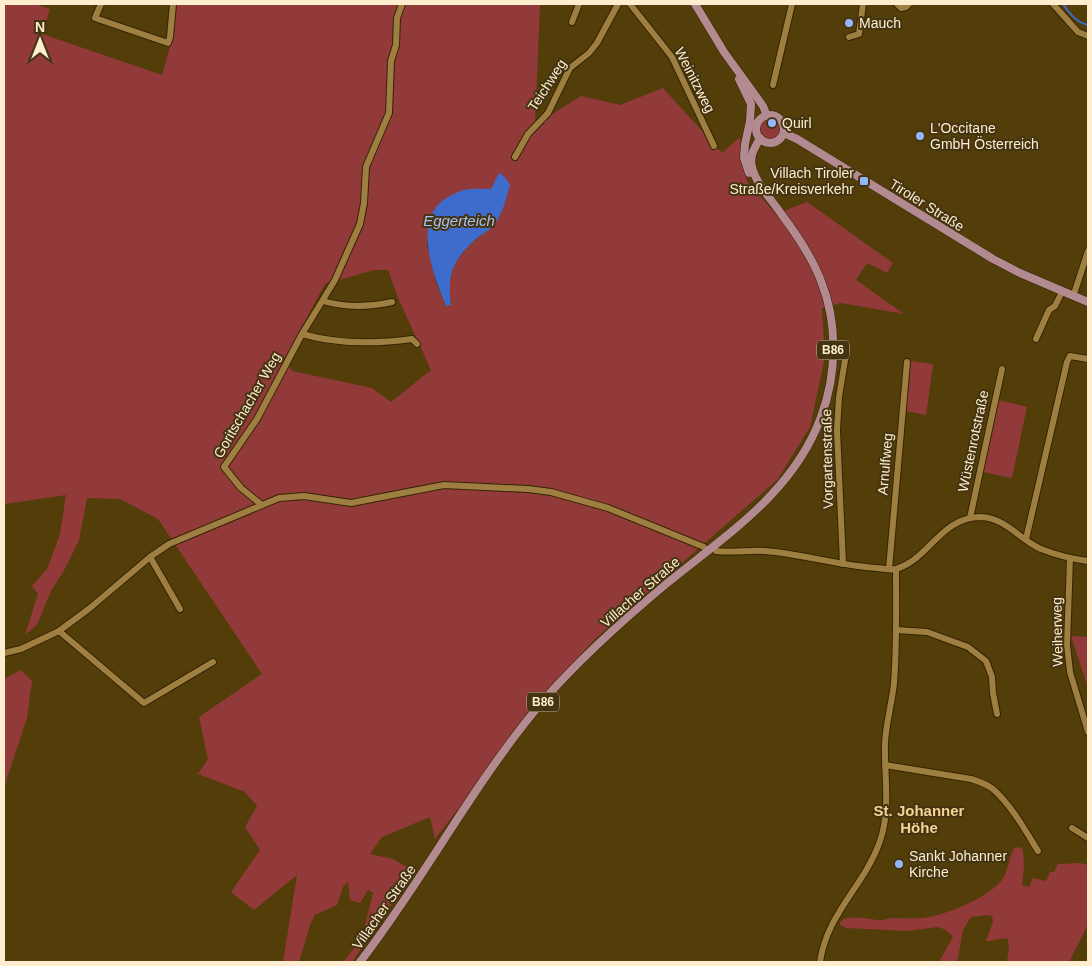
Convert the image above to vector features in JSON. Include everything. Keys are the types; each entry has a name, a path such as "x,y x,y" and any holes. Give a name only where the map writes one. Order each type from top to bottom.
{"main road":[{"name":"B86","path":"695,4 737,70 763,106 767,116"},
{"name":"B86","path":"737,70 737,76 751,104 744,158 752,180 758,188 762,188"},
{"path":"767,116 774,116 780,118 784,124 784,133 779,140 768,142 760,138 757,126 760,120 767,116"},
{"name":"Tiroler Straße","path":"784,133 797,139 993,260 1088,302"},
{"name":"B86","path":"760,138 753,149 751,159 752,168 762,188"},
{"name":"Villacher Straße","path":"360,962 482,783 513,739 543,702 567,675 627,617 765,503 779,488 801,458 819,423 827,398 832,367 833,334 829,309 821,280 803,245 762,188"}],"street":[{"path":"101,4 95,18 168,43 173,4"},
{"name":"Goritschacher Weg","path":"262,504 241,488 224,467 257,419 302,334 335,280 360,224 364,203 366,167 389,113 391,62 396,45 396,18 402,4"},
{"path":"572,22 578,4"},
{"name":"Teichweg","path":"515,157 528,134 548,113 570,68 598,43 618,4"},
{"name":"Weinitzweg","path":"630,4 672,57 714,146"},
{"path":"773,85 792,4"},
{"path":"849,37 860,34 863,4"},
{"path":"897,4 901,8 909,4"},
{"path":"1053,4 1078,32 1088,36"},
{"path":"1072,296 1088,251"},
{"path":"1036,339 1049,310 1055,306 1062,292"},
{"path":"323,301 337,306 370,306 392,302"},
{"path":"302,334 319,339 380,343 412,339 417,344"},
{"name":"Vorgartenstraße","path":"843,564 838,430 846,354"},
{"path":"1026,539 1067,362 1070,356 1088,359"},
{"name":"Arnulfweg","path":"820,962 830,927 868,867 880,842 884,826 886,810 885,741 894,684 896,630 892,569 907,362"},
{"name":"Wüstenrotstraße","path":"970,518 1002,369"},
{"path":"4,653 21,649 59,631 90,608 150,557 169,544 279,498 304,496 351,503 444,485 528,489 551,492 608,508 666,534 704,547"},
{"path":"716,551 764,551 843,564 892,569 914,560 941,534 957,522 970,518 984,517 999,521 1040,549 1088,561"},
{"path":"150,557 180,609"},
{"name":"Weiherweg","path":"1070,558 1066,645 1070,672 1088,732"},
{"path":"896,630 928,632 968,647 986,661 992,676 997,714"},
{"path":"59,631 144,703 213,662"},
{"path":"885,765 971,779 983,783 993,789 1015,815 1038,851"},
{"path":"1072,828 1088,838"}],"shaded area":[{"path":"4,4 34,4 50,9 42,34 162,75 173,36 175,4 540,4 535,125 581,96 620,105 663,88 722,153 740,137 741,160 748,183 776,214 807,202 893,263 887,273 867,263 856,280 904,314 841,303 822,308 825,357 810,427 778,479 596,638 559,678 435,839 430,817 382,837 370,854 393,859 414,871 352,962 343,962 362,938 373,893 368,890 360,903 350,900 348,882 343,887 337,905 315,915 310,925 299,962 283,962 297,875 254,910 231,892 260,850 245,827 257,806 245,792 198,774 208,759 199,717 262,674 158,519 120,499 87,498 79,540 66,567 51,591 37,625 25,635 38,594 32,586 47,569 60,534 66,495 5,504","holes":["500,174 493,226 458,259 449,280 451,305 446,306 436,283 427,245 429,218 491,189","374,270 388,270 398,298 431,370 391,402 372,388 292,371 285,358 325,284"]},
{"path":"771,118 779,121 782,129 779,137 771,140 763,137 760,129 763,121"},
{"path":"911,361 933,364 926,415 906,411"},
{"path":"998,400 1027,407 1012,478 983,472"},
{"path":"1071,636 1088,637 1088,688"},
{"path":"21,670 32,681 27,718 4,787 4,679"},
{"path":"1020,847 1023,850 1024,866 1022,885 1029,887 1033,878 1046,881 1050,872 1054,872 1058,864 1080,863 1088,865 1088,925 1069,962 1007,961 1008,939 1002,938 986,941 993,922 992,916 987,915 971,917 963,930 956,962 939,962 953,937 946,930 938,927 907,931 846,928 840,925 840,922 844,919 854,917 881,920 923,918 966,905 987,893 1002,880 1014,848"}],"water":[{"name":"Eggerteich","path":"499,173 505,177 510,185 506,201 494,225 476,239 456,261 451,276 451,305 446,306 431,263 428,247 428,231 431,217 438,205 462,190 491,189"}],"waterway":[{"path":"1063,4 1074,17 1088,25"}],"place":[{"name":"Mauch","path":"849,23"},
{"name":"Quirl","path":"772,123"},
{"name":"L'Occitane GmbH Österreich","path":"920,136"},
{"name":"Villach Tiroler Straße/Kreisverkehr","path":"864,181"},
{"name":"Sankt Johanner Kirche","path":"899,864"}],"district":[{"name":"St. Johanner Höhe","path":"919,818"}]}
